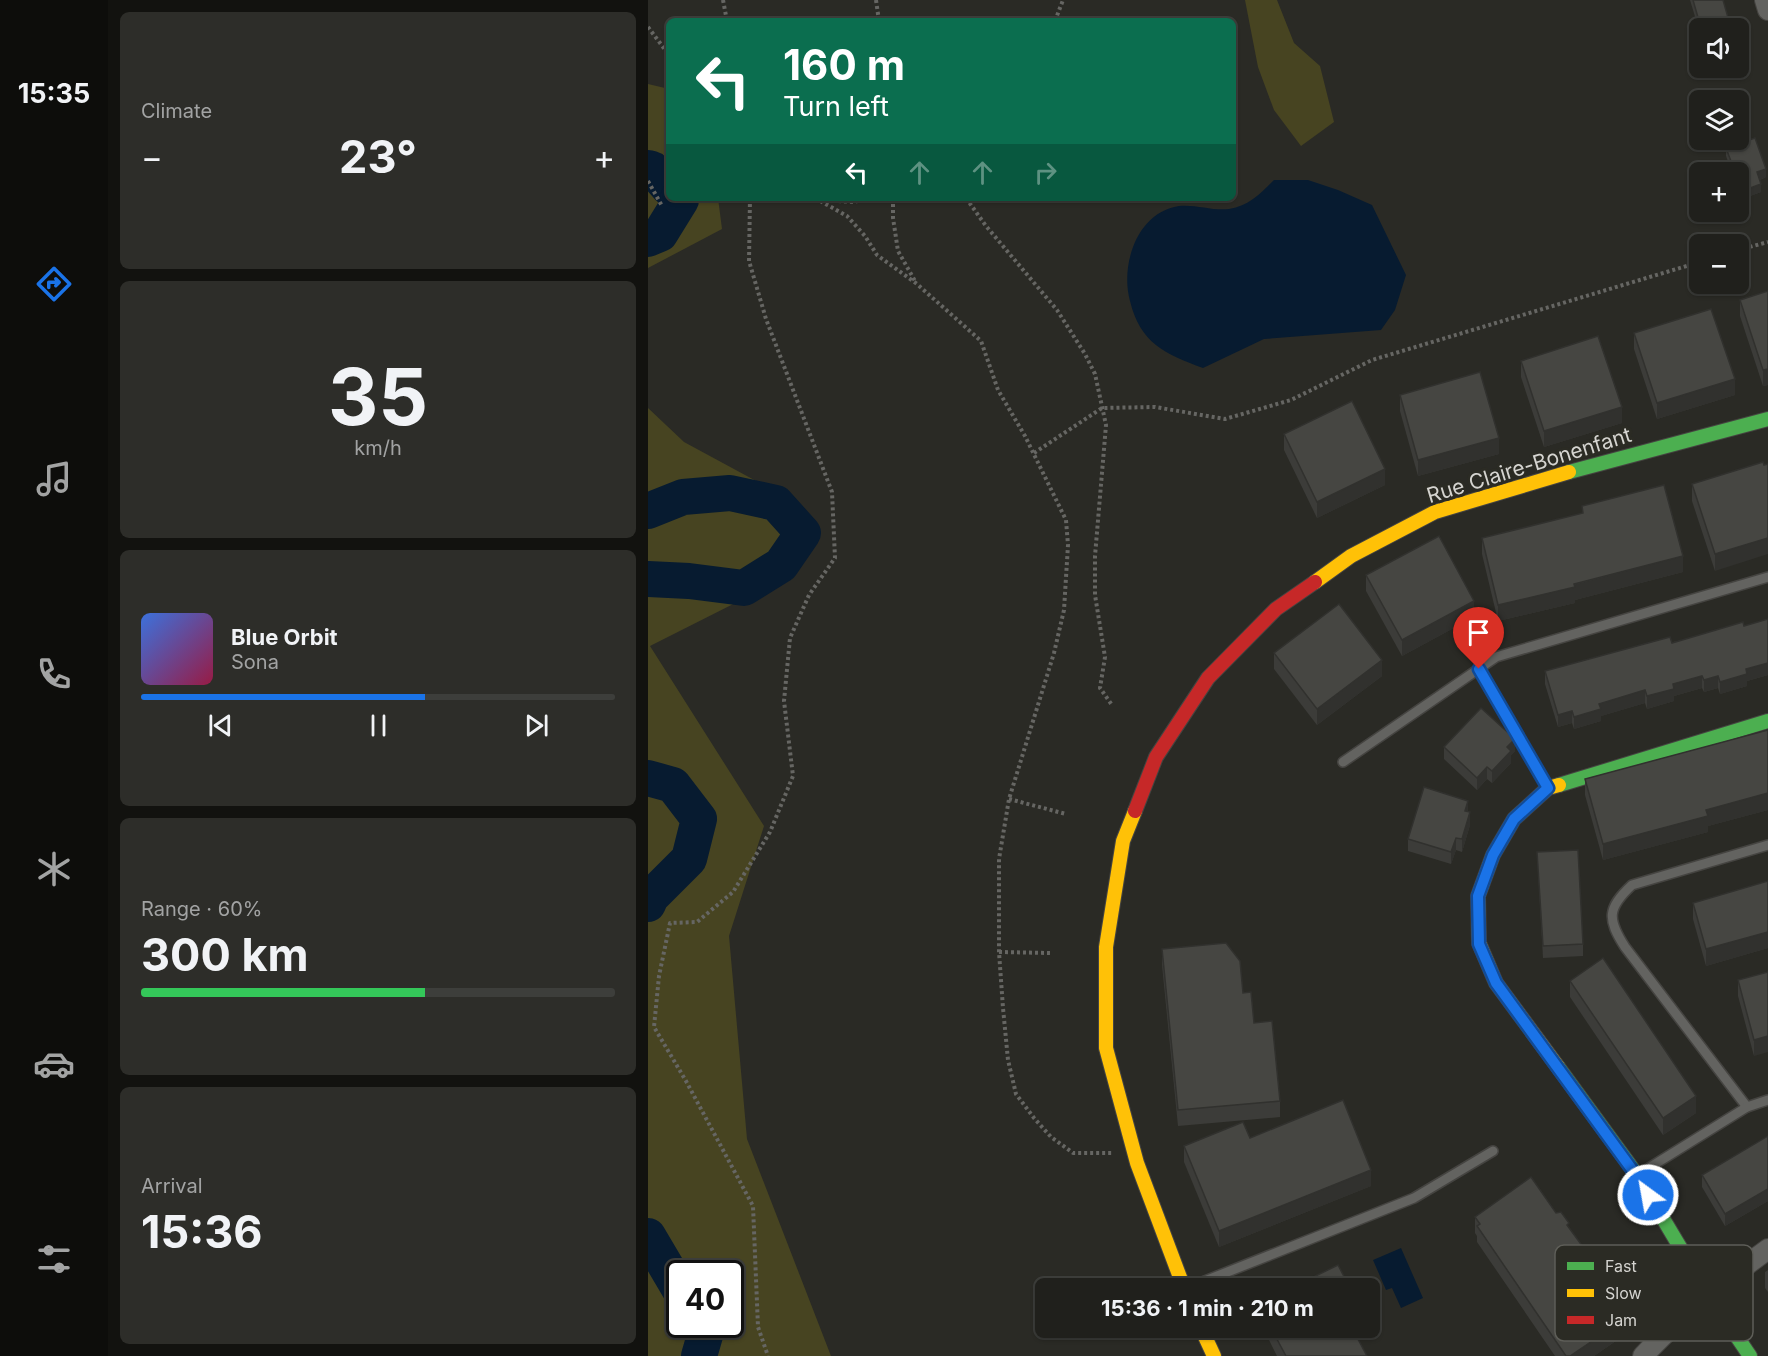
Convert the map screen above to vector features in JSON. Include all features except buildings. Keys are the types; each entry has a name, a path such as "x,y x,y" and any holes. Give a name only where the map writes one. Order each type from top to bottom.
{"street":[{"path":"1766,0 1768,9"},
{"name":"Rue Claire-Bonenfant","path":"1182,1278 1134,1153 1106,1048 1106,947 1123,841 1156,757 1208,678 1276,609 1351,556 1435,512 1521,485 1768,419"},
{"path":"1678,1245 1636,1175 1496,983 1479,944 1478,896 1493,855 1514,819 1548,788 1768,721"},
{"path":"1753,1260 1768,1249"},
{"path":"1206,1338 1214,1356"},
{"path":"1643,1356 1657,1341"},
{"path":"1740,1341 1750,1356"}],"lane":[{"path":"1343,762 1496,657 1768,577"},
{"path":"1479,669 1548,788"},
{"path":"1747,1107 1625,947 1616,933 1611,916 1617,899 1632,885 1768,845"},
{"path":"1636,1175 1747,1107 1768,1100"},
{"path":"1211,1278 1414,1198 1493,1151"}],"path":[{"path":"723,0 726,18"},
{"path":"876,0 879,18"},
{"path":"1056,18 1063,0"},
{"path":"648,27 666,51"},
{"path":"648,181 662,206"},
{"path":"750,201 749,261 766,320 832,492 835,558 809,595 790,638 784,701 793,776 770,832 733,892 697,922 670,923 659,976 654,1027 686,1081 753,1206 758,1327 768,1356"},
{"path":"821,201 847,216 866,236 877,255 917,284 981,341 998,390 1034,454 1066,520 1068,545 1064,610 1054,653 1009,799 999,859 999,952 1008,1060 1016,1094 1051,1137 1073,1153 1134,1153"},
{"path":"842,201 858,201"},
{"path":"894,201 893,218 898,251 917,284"},
{"path":"968,201 986,226 1057,310 1095,374 1106,425 1097,525 1095,595 1105,657 1100,688 1112,705"},
{"path":"1749,247 1768,242"},
{"path":"1034,454 1102,408 1155,407 1225,419 1291,400 1372,360 1689,265"},
{"path":"1009,799 1066,814"},
{"path":"999,952 1050,953"}],"shaded area":[{"path":"1245,0 1277,0 1294,43 1320,66 1334,122 1301,146 1274,110 1258,67"},
{"path":"648,84 666,88 666,201 718,201 722,229 648,268"},
{"path":"648,408 684,442 791,500 791,575 650,646 764,826 729,936 747,1139 831,1356 648,1356"}],"water":[{"path":"1274,180 1308,180 1372,205 1406,275 1395,310 1381,330 1264,339 1203,368 1166,352 1147,337 1134,315 1130,301 1128,272 1130,257 1142,229 1164,210 1179,206 1229,209 1243,205"},
{"path":"1401,1248 1423,1298 1401,1308 1392,1288 1386,1290 1373,1260"}],"waterway":[{"path":"648,168 652,169 666,185"},
{"path":"648,239 660,234 680,201"},
{"path":"648,511 683,497 730,493 776,503 803,533 781,565 744,588 689,581 648,579"},
{"path":"648,778 673,785 699,819 689,859 651,897 648,904"},
{"path":"648,1236 666,1266"},
{"path":"699,1356 704,1338"}],"traffic: fast":[{"path":"1569,472 1768,419"},
{"path":"1559,785 1768,721"},
{"path":"1558,1067 1637,1175 1679,1245"},
{"path":"1740,1341 1750,1356"}],"traffic: slow":[{"path":"1315,582 1351,556 1435,512 1569,472"},
{"path":"1558,1067 1496,983 1479,943 1478,896 1493,855 1514,819 1548,788 1559,785"},
{"path":"1135,811 1123,841 1106,947 1106,1048 1137,1163 1180,1278"},
{"path":"1206,1338 1214,1356"}],"traffic: jam":[{"path":"1135,811 1156,757 1208,678 1276,609 1315,582"}],"route":[{"path":"1479,669 1548,788 1514,819 1493,855 1478,896 1479,944 1496,983 1636,1175 1648,1195"}]}
